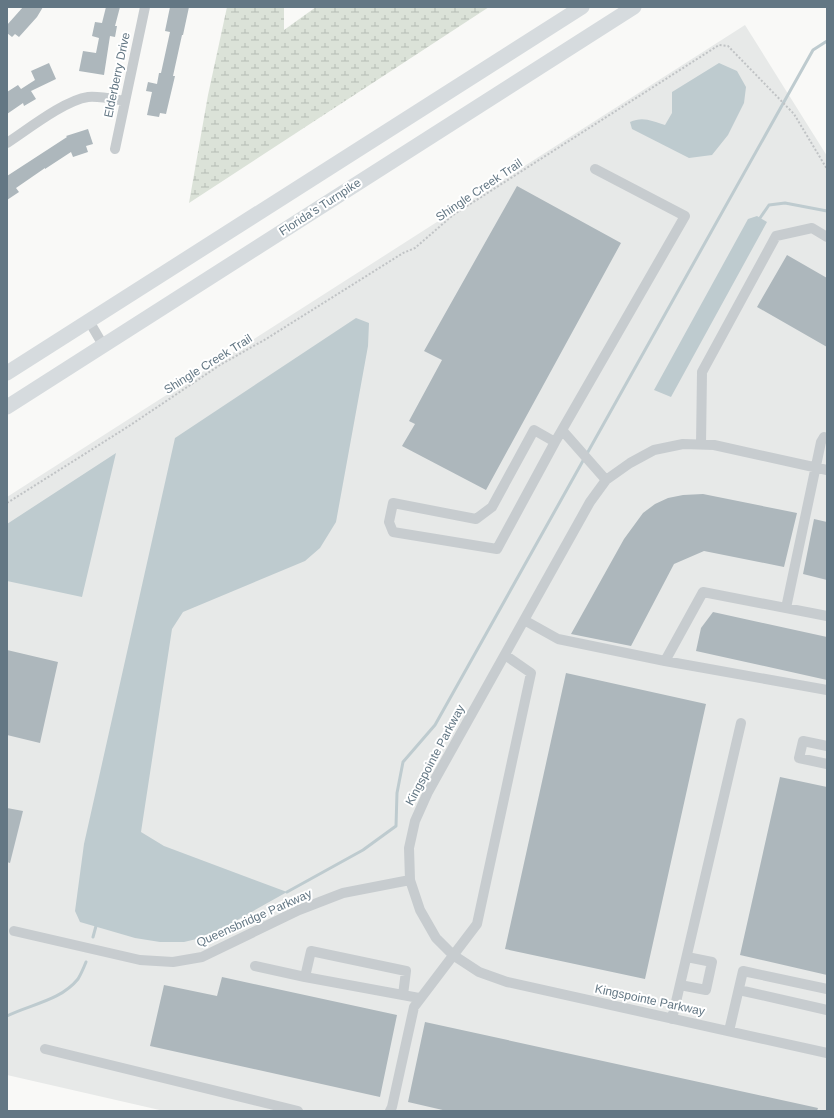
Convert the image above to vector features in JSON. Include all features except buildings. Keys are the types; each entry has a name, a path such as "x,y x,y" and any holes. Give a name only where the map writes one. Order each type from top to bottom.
{"highway":[{"path":"7,373 582,7"},
{"name":"Florida's Turnpike","path":"7,406 634,7"}],"street":[{"name":"Elderberry Drive","path":"115,149 145,7"},
{"path":"7,143 70,102 87,98 107,98 125,102"},
{"path":"556,442 534,430 492,507 476,519 393,503 389,522 393,532 497,550 556,442 562,430 685,216 596,169"},
{"path":"701,445 702,372 776,236 812,228 827,237"},
{"path":"89,321 103,346"},
{"path":"562,430 606,480"},
{"path":"786,608 821,442 824,437"},
{"name":"Kingspointe Parkway","path":"827,470 714,445 683,444 654,450 630,463 606,480 590,502 428,792 415,821 409,848 410,880 420,910 429,927 436,938 454,955 479,972 507,982 827,1052"},
{"path":"665,661 703,592 827,616"},
{"path":"524,620 558,639 665,661 827,690"},
{"path":"390,1111 392,1108 414,1007 419,998 478,924 531,673 505,655"},
{"path":"672,1019 741,723"},
{"path":"827,746 803,741 799,758 827,764"},
{"name":"Queensbridge Parkway","path":"14,931 140,960 173,962 202,957 299,910 343,893 410,880"},
{"path":"305,977 311,951 406,971 402,995"},
{"path":"680,985 706,990 712,962 687,957"},
{"path":"255,966 305,977 419,998"},
{"path":"729,1031 743,971 827,990"},
{"path":"739,990 827,1010"},
{"path":"45,1049 298,1111"}],"path":[{"name":"Shingle Creek Trail","path":"7,502 129,426 220,365 266,339 403,252 415,248 453,215 719,45 728,46 794,114 827,169"}],"shaded area":[{"path":"745,25 827,156 827,1111 164,1111 7,1075 7,497"},
{"path":"719,63 737,71 746,87 744,103 728,135 712,155 689,158 632,129 630,122 639,119 665,125 672,113 672,92"},
{"path":"757,216 767,222 671,397 654,390 748,219"},
{"path":"356,318 369,323 368,346 336,522 320,548 305,561 183,612 172,629 141,832 164,846 287,892 209,936 184,942 160,942 135,938 80,922 75,911 84,844 175,438"},
{"path":"116,453 82,597 7,581 7,524"}],"green space":[{"path":"227,7 284,7 284,30 316,7 489,7 189,203 208,95"}],"waterway":[{"path":"287,892 363,850 396,826 397,793 403,762 435,725 813,50 827,41"},
{"path":"760,218 769,205 785,203 827,211"},
{"path":"93,937 96,926"},
{"path":"7,1016 63,992 78,979 86,962"}]}
